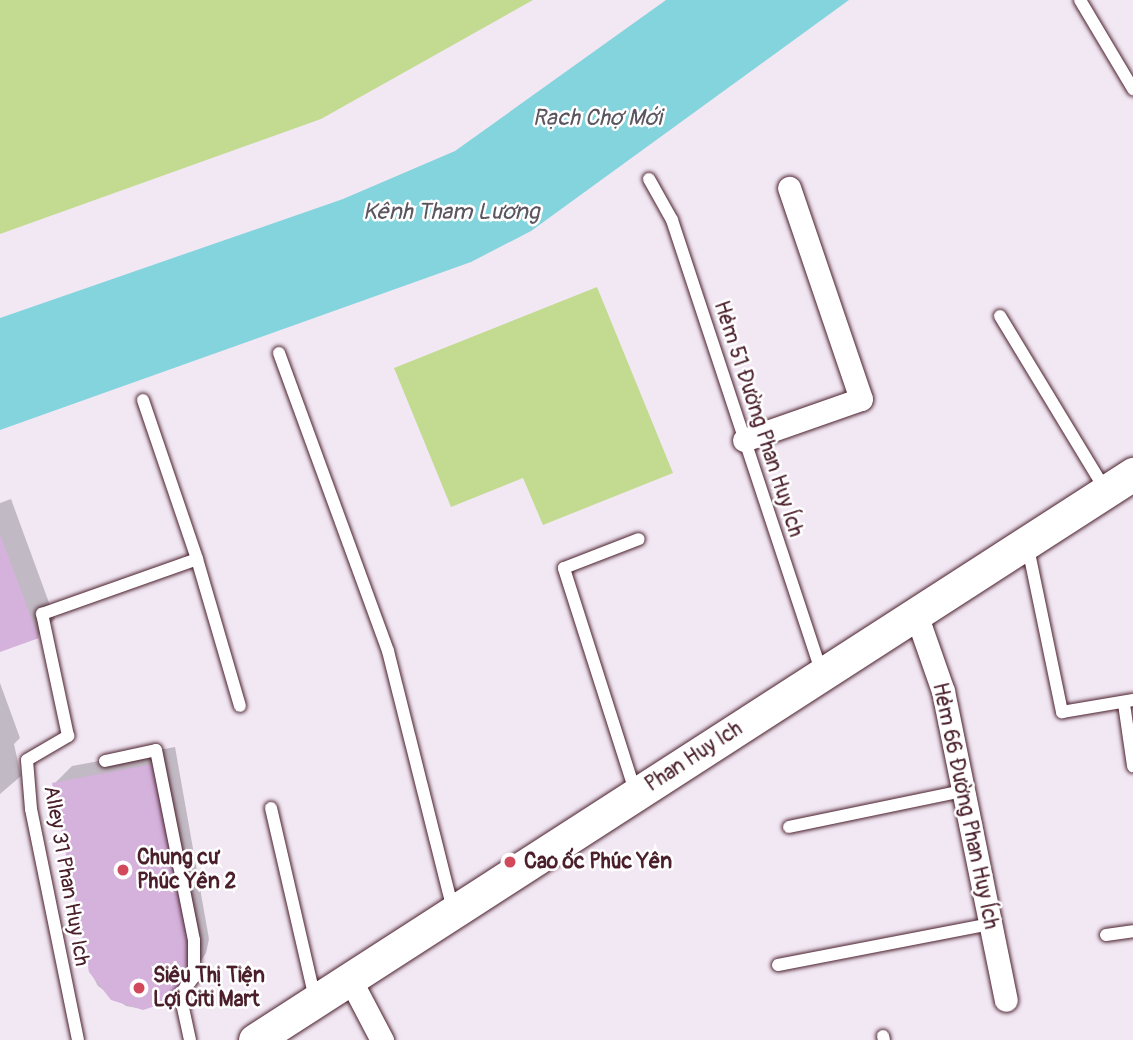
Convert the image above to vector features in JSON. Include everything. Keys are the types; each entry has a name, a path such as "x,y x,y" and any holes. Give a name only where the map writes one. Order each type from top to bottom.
{"main road":[{"name":"Phan Huy Ich","path":"255,1040 351,981 1120,483"}],"street":[{"path":"744,440 860,399 789,188"},
{"name":"Hẻm 66 Đường Phan Huy Ích","path":"916,614 943,691 1006,1000"},
{"path":"351,981 382,1040"}],"lane":[{"path":"1080,0 1133,89"},
{"name":"Hẻm 51 Đường Phan Huy Ích","path":"649,179 672,220 822,674"},
{"path":"1000,316 1120,483"},
{"path":"279,353 388,652 454,914"},
{"path":"143,400 197,559 240,706"},
{"path":"636,795 564,568 639,539"},
{"path":"1027,542 1062,712 1128,702 1133,766"},
{"name":"Alley 31 Phan Huy Ich","path":"78,1040 30,797 27,760 68,736 41,614 197,559"},
{"path":"105,761 156,750 194,940 194,976 180,994 190,1040"},
{"path":"789,827 963,791"},
{"path":"271,808 316,1002"},
{"path":"778,965 991,923"},
{"path":"1106,935 1133,932"}],"green space":[{"path":"0,0 533,0 321,119 0,234"},
{"path":"597,287 673,473 543,525 523,478 451,507 394,368"}],"water":[{"name":"Kênh Tham Lương","path":"666,0 849,0 531,231 471,262 0,430 0,318 343,199 455,151"}],"building":[{"path":"0,534 39,638 0,652"},
{"name":"Chung cư Phúc Yên 2","path":"158,763 192,957 189,972 171,1001 143,1010 111,1000 89,972 52,783"}],"place":[{"name":"Cao ốc Phúc Yên","path":"510,862"},
{"name":"Chung cư Phúc Yên 2","path":"123,870"},
{"name":"Siêu Thị Tiện Lợi Citi Mart","path":"139,988"}],"water label":[{"name":"Rạch Chợ Mới","path":"597,118"}]}
